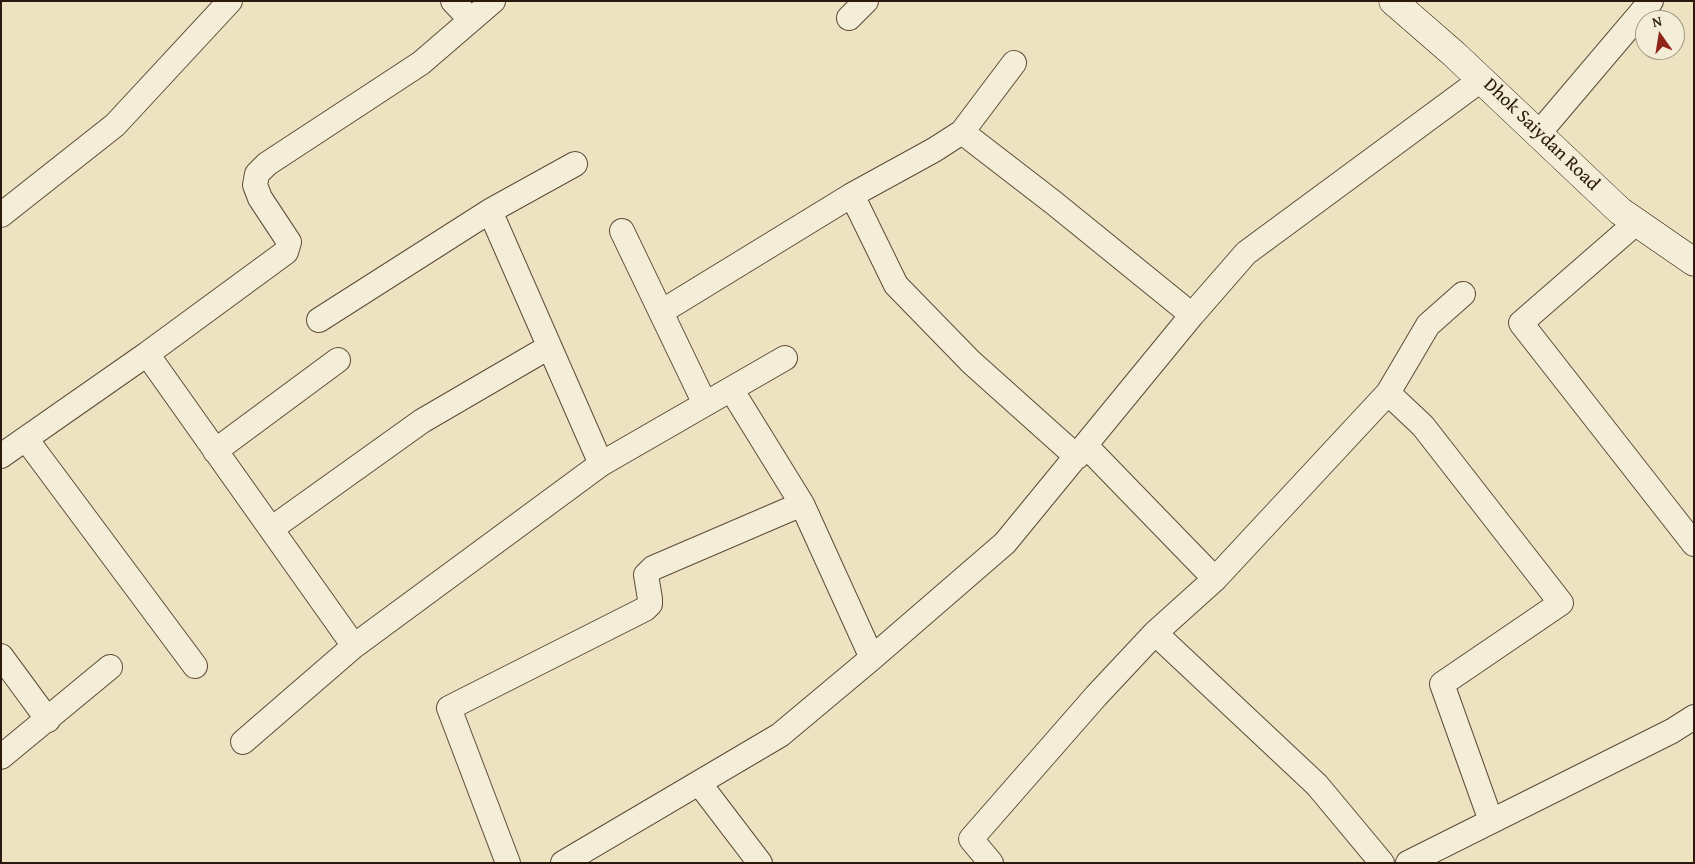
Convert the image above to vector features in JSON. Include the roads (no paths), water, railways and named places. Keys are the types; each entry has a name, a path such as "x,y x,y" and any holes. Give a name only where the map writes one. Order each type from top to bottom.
{"main road":[{"name":"Dhok Saiydan Road","path":"1394,1 1482,79 1620,210 1694,262"}],"street":[{"path":"1,215 116,124 230,1"},
{"path":"452,1 470,19"},
{"path":"1,456 147,354 286,252 289,242 260,198 255,185 257,174 267,164 421,63 493,1"},
{"path":"849,18 866,1"},
{"path":"1539,133 1651,1"},
{"path":"661,312 852,195 962,132 1014,63"},
{"path":"563,863 780,735 872,658 1005,543 1246,252 1482,79"},
{"path":"962,132 1054,203 1192,315"},
{"path":"319,320 490,211 575,164"},
{"path":"852,195 896,285 971,362 1081,451 1215,579"},
{"path":"490,211 601,464"},
{"path":"1637,222 1521,322 1694,544"},
{"path":"622,230 705,404"},
{"path":"991,863 971,839 1096,696 1156,633 1215,579 1388,393 1428,325 1463,294"},
{"path":"271,529 422,422 549,347"},
{"path":"147,354 354,646"},
{"path":"243,742 354,646 601,464 785,358"},
{"path":"215,451 338,360"},
{"path":"732,389 802,504 872,658"},
{"path":"1388,393 1423,426 1561,603 1442,684 1491,821"},
{"path":"26,439 195,666"},
{"path":"508,863 449,708 645,609 650,604 646,575 653,568 802,504"},
{"path":"1156,633 1317,785 1382,863"},
{"path":"1,656 48,720"},
{"path":"1,757 110,667"},
{"path":"1408,863 1672,731 1694,717"},
{"path":"699,783 760,863"}]}
